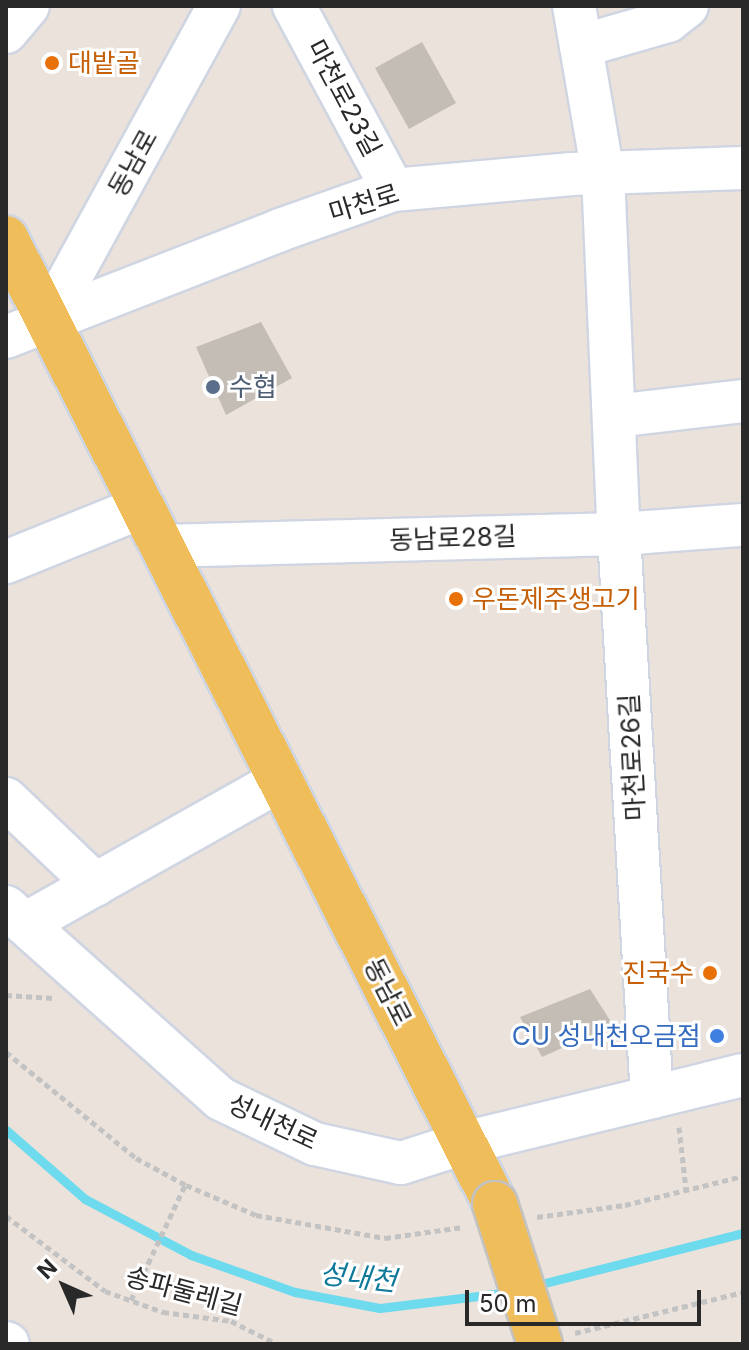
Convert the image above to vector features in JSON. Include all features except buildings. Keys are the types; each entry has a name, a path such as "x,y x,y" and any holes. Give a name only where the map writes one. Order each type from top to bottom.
{"main road":[{"name":"동남로","path":"6,238 495,1204 551,1340"}],"street":[{"path":"6,32 28,6"},
{"name":"동남로","path":"47,320 219,6"},
{"name":"마천로23길","path":"294,6 393,190"},
{"path":"577,26 668,21 687,6"},
{"name":"마천로26길","path":"577,26 603,174 619,534 663,1094"},
{"name":"마천로","path":"6,337 393,190 603,174 743,168"},
{"path":"615,416 743,401"},
{"path":"6,562 142,507"},
{"name":"동남로28길","path":"162,546 619,534 743,525"},
{"path":"16,916 96,885 281,780"},
{"path":"6,799 96,885"},
{"name":"성내천로","path":"16,916 221,1099 315,1144 401,1163 464,1143 743,1075"}],"path":[{"path":"663,1094 686,1189"},
{"path":"131,1300 186,1185"},
{"name":"송파둘레길","path":"6,1216 105,1291 163,1312 231,1321 277,1344"},
{"path":"551,1340 743,1292"}],"waterway":[{"name":"성내천","path":"6,1130 85,1199 191,1255 295,1292 380,1308 511,1292"},
{"name":"성내천","path":"533,1286 743,1233"}],"place":[{"name":"대밭골","path":"52,63"},
{"name":"수협","path":"213,387"},
{"name":"우돈제주생고기","path":"456,599"},
{"name":"진국수","path":"710,973"},
{"name":"CU 성내천오금점","path":"717,1036"}]}
